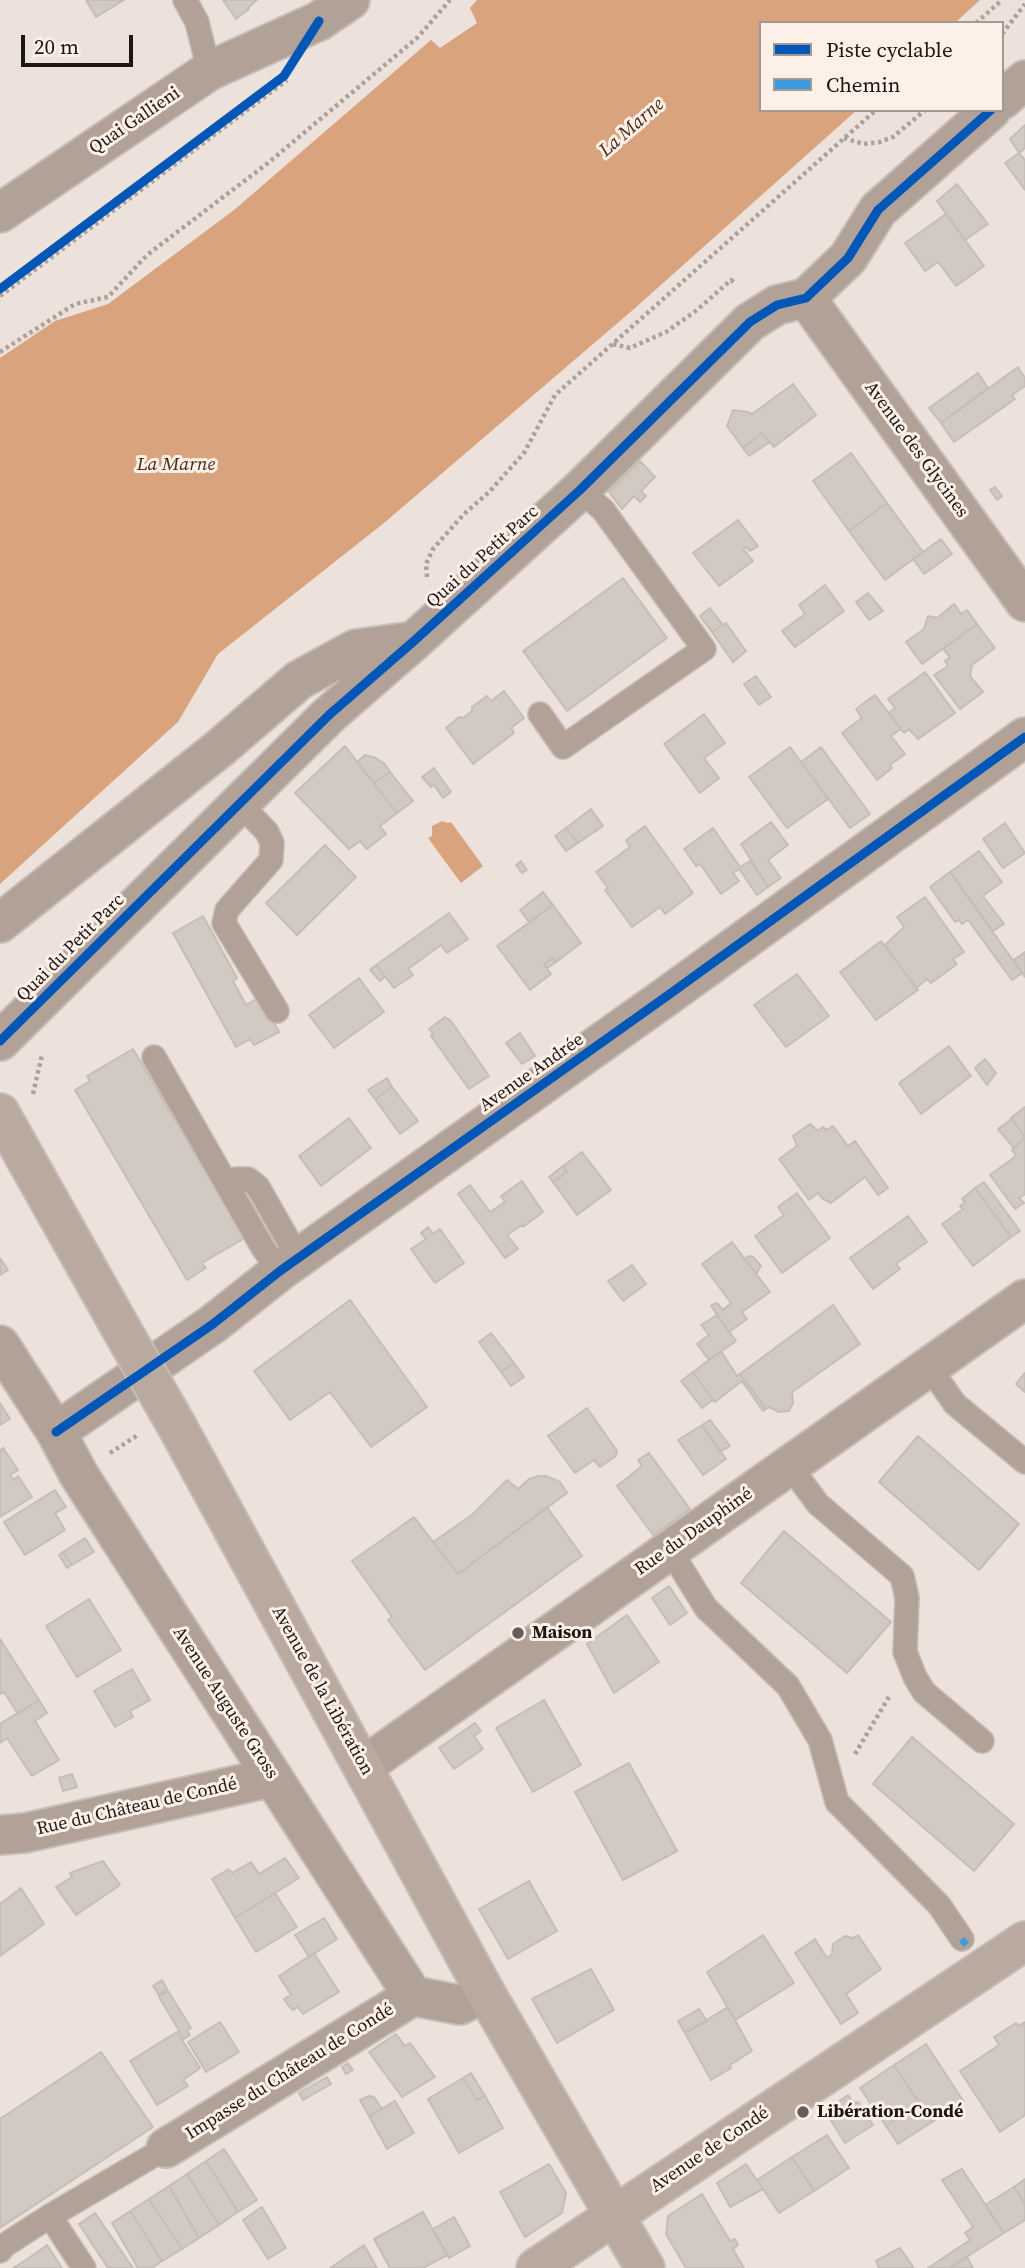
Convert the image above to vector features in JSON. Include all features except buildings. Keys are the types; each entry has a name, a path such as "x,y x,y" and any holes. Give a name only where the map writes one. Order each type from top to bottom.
{"main road":[{"name":"Avenue de la Libération","path":"16,1108 127,1339 160,1430 363,1766 485,1992 645,2268"},
{"name":"Avenue de Condé","path":"536,2268 1025,1941"}],"street":[{"name":"Quai Gallieni","path":"0,213 209,71 319,21 350,0"},
{"path":"1004,98 1025,80"},
{"name":"Quai du Petit Parc","path":"0,1041 329,715 580,490 750,322 777,305 806,298 848,258 877,210 989,112"},
{"name":"Avenue des Glycines","path":"806,298 1025,602"},
{"path":"0,923 220,748 299,680 356,649 414,641"},
{"name":"Avenue Andrée","path":"56,1432 213,1324 290,1265 1025,737"},
{"name":"Rue du Dauphiné","path":"363,1766 1025,1299"},
{"name":"Avenue Auguste Gross","path":"0,1345 56,1432 79,1475 413,1996"},
{"name":"Rue du Château de Condé","path":"0,1835 25,1833 273,1777"},
{"path":"413,1996 460,2005 485,1992"},
{"name":"Impasse du Château de Condé","path":"166,2148 413,1996"}],"lane":[{"path":"185,0 197,22 209,71"},
{"path":"540,714 563,747 704,649 603,510 580,490"},
{"path":"239,803 267,832 272,843 271,860 227,910 224,923 277,1012"},
{"path":"154,1057 263,1248 290,1265"},
{"path":"236,1179 248,1179 258,1187 290,1265"},
{"path":"929,1367 955,1404 1025,1462"},
{"path":"789,1465 818,1504 902,1576 907,1598 905,1652 909,1662 924,1692 982,1741"},
{"path":"670,1550 706,1608 788,1686 820,1740 836,1802 939,1905 962,1940"},
{"path":"0,2251 50,2216 166,2148"},
{"path":"50,2216 84,2268"}],"path":[{"path":"0,352 75,304 108,297 146,255 268,163 418,37 450,0"},
{"path":"978,21 1002,0"},
{"path":"1004,31 1025,4"},
{"path":"0,289 284,76 319,21"},
{"path":"0,296 298,72"},
{"path":"431,587 426,564 433,549 524,453 555,395 874,112"},
{"path":"844,138 863,144 880,142 893,137 923,112"},
{"path":"613,344 630,348 666,332 697,310 731,280 736,282"},
{"path":"16,1108 36,1077 46,1044"},
{"path":"108,1455 160,1430"},
{"path":"833,1791 909,1662"}],"water":[{"name":"La Marne","path":"477,0 980,0 957,21 759,21 759,112 855,112 634,309 384,523 218,654 178,722 0,884 0,358 55,321 108,304 234,210 431,40 440,48 477,23 470,8"},
{"path":"442,821 451,822 483,866 461,883 428,838 432,836 432,826"}],"marked path":[{"path":"962,1939 966,1945"}],"cycle path":[{"path":"0,289 284,76 319,21"},
{"path":"0,1041 329,715 580,490 750,322 777,305 806,298 848,258 878,210 989,112"},
{"path":"56,1432 213,1324 280,1271 1025,737"}],"place":[{"name":"Maison","path":"518,1633"},
{"name":"Libération-Condé","path":"803,2112"}]}
